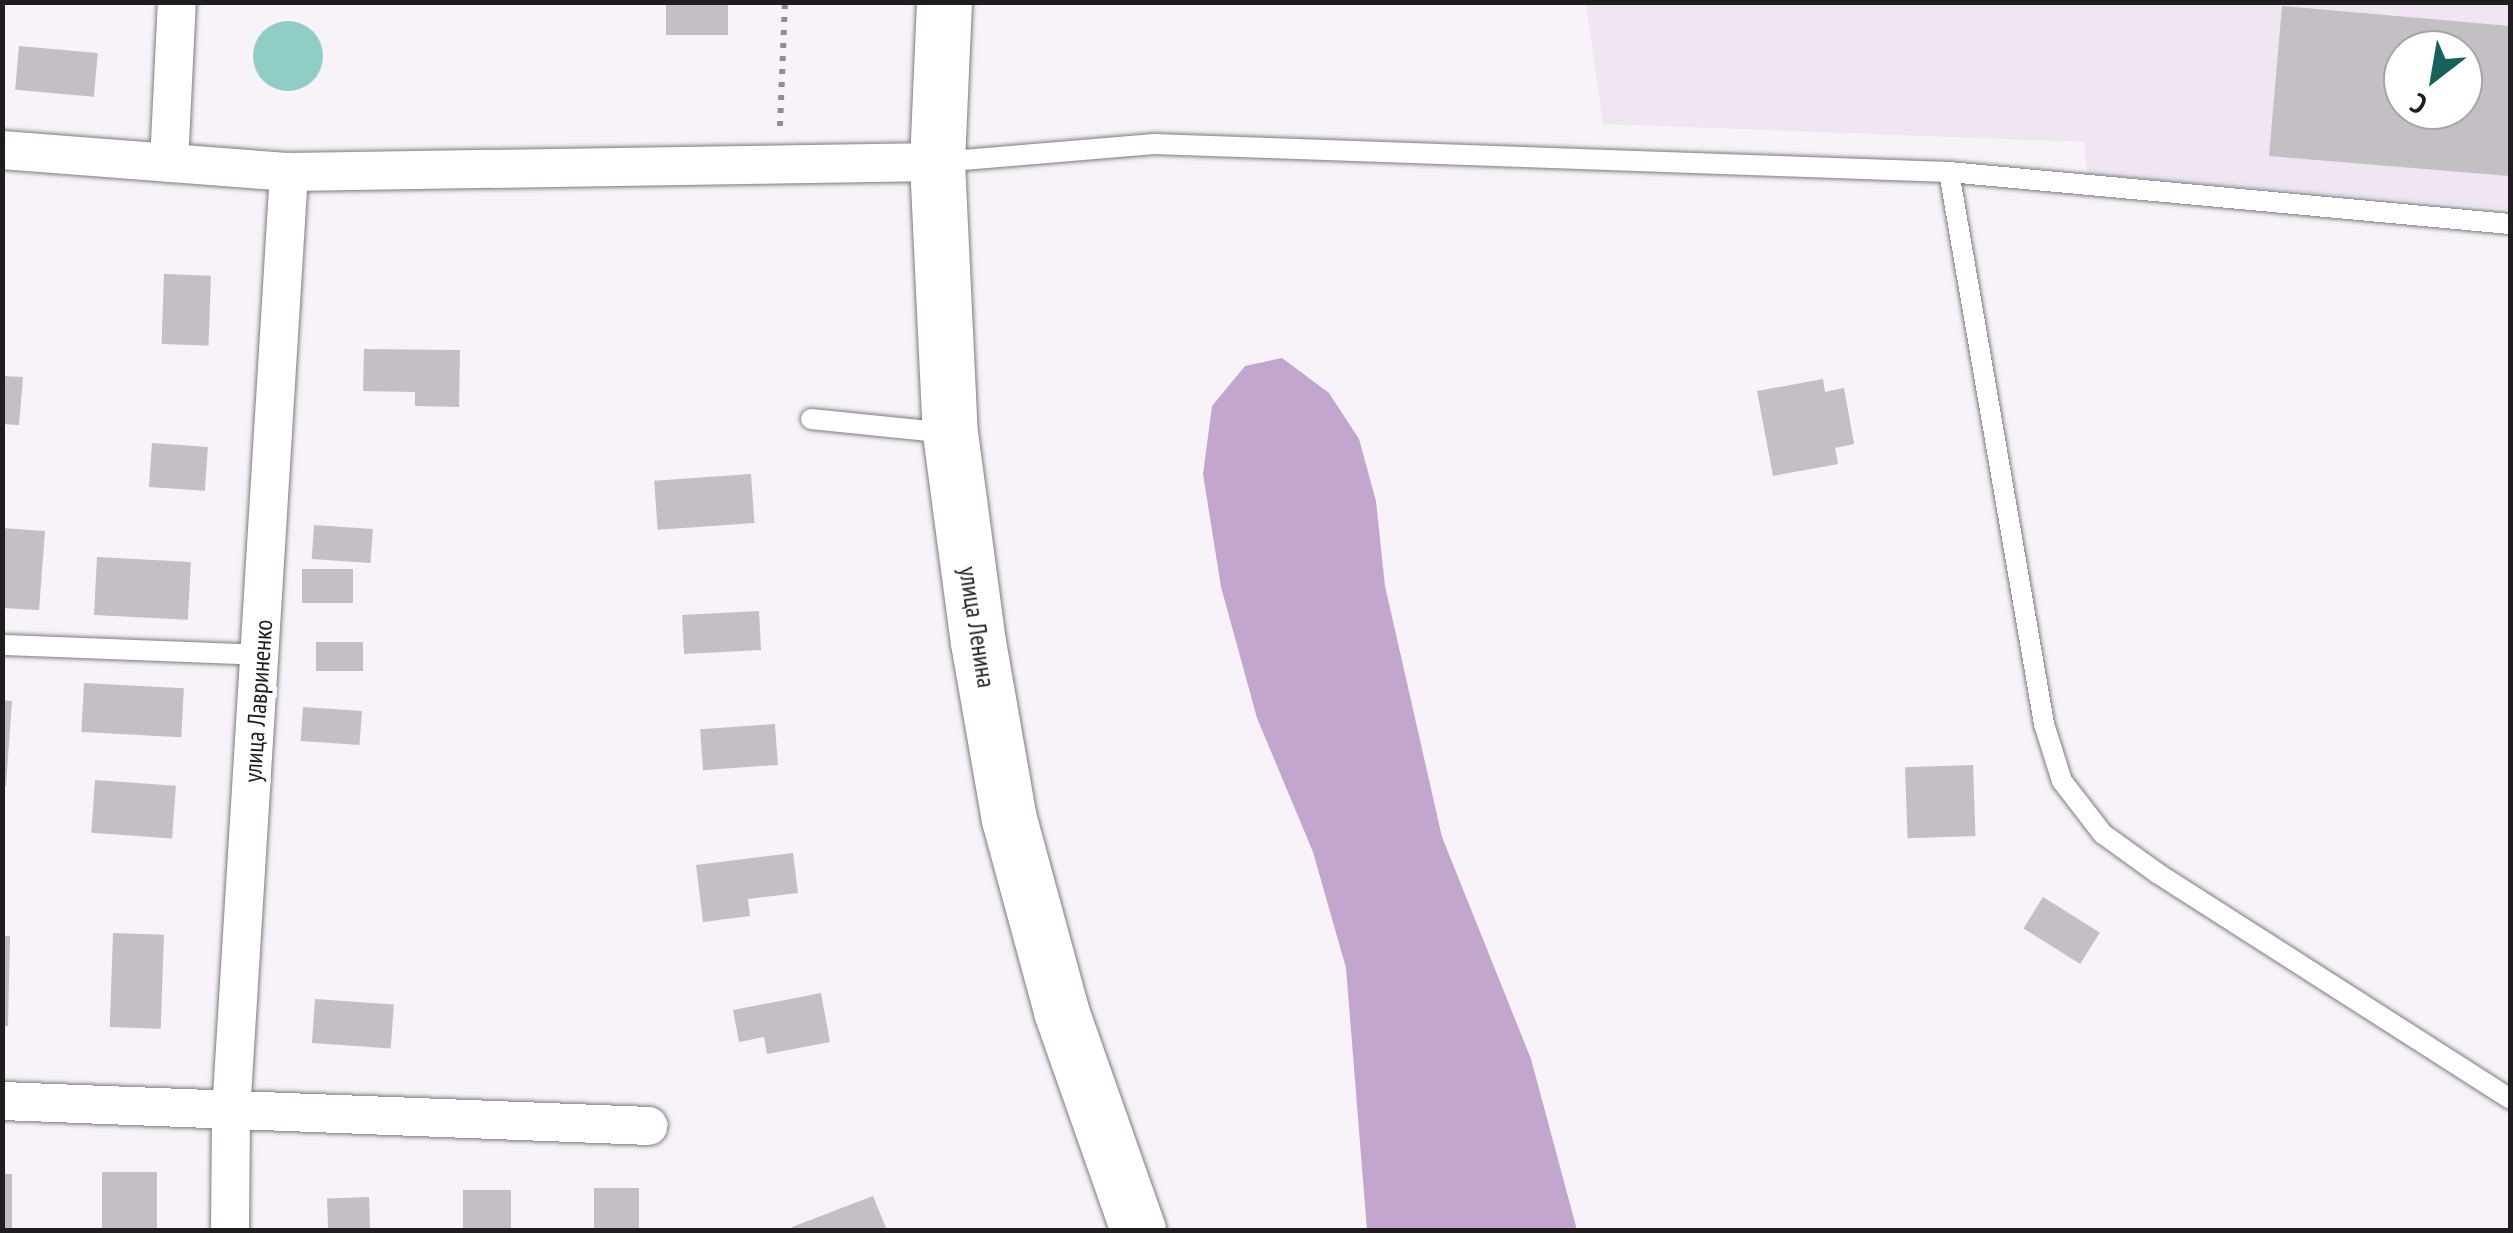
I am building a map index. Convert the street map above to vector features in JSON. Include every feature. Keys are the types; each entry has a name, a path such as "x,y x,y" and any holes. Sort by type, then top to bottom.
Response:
{"main road":[{"name":"улица Ленина","path":"944,2 936,162 950,434 1010,819 1062,1011 1138,1230"}],"street":[{"path":"169,163 177,2"},
{"path":"2,150 289,172 936,162"},
{"name":"улица Лавриненко","path":"230,1230 231,1114 289,172"},
{"path":"2,1101 231,1114 649,1126"}],"lane":[{"path":"936,162 1154,144 1949,172 2510,224"},
{"path":"1949,172 2044,724 2062,782 2104,834 2157,873 2510,1099"},
{"path":"811,419 950,434"},
{"path":"2,645 262,655"}],"path":[{"path":"778,165 785,2"}],"shaded area":[{"path":"1586,3 2510,3 2510,209 2087,174 2084,142 1603,124"},
{"path":"288,21 313,31 323,56 313,81 288,91 263,81 253,56 263,31"},
{"path":"1282,358 1329,393 1359,439 1376,501 1385,586 1442,837 1531,1059 1577,1230 1367,1230 1346,968 1313,852 1257,718 1221,587 1203,474 1212,406 1245,366"}],"building":[{"path":"666,2 728,2 728,35 666,35"},
{"path":"2282,6 2510,26 2510,176 2269,156"},
{"path":"19,46 98,53 94,97 15,90"},
{"path":"164,274 211,276 209,346 162,344"},
{"path":"364,349 460,350 459,407 415,406 415,392 363,391"},
{"path":"2,376 23,377 19,425 2,424"},
{"path":"1823,379 1825,392 1844,388 1854,444 1835,448 1838,464 1773,476 1757,391"},
{"path":"152,443 208,447 205,491 149,487"},
{"path":"751,474 754,523 658,530 654,481"},
{"path":"314,525 373,529 370,563 312,559"},
{"path":"2,528 45,531 39,610 2,608"},
{"path":"97,557 191,562 188,620 94,615"},
{"path":"302,569 353,569 353,603 302,603"},
{"path":"759,611 761,650 684,654 682,615"},
{"path":"316,642 363,642 363,671 316,671"},
{"path":"84,683 184,688 181,737 81,732"},
{"path":"2,700 12,701 6,786 2,786"},
{"path":"303,707 362,711 359,745 301,741"},
{"path":"775,724 778,765 703,770 700,729"},
{"path":"1973,765 1975,836 1908,838 1905,767"},
{"path":"95,780 176,786 172,839 91,833"},
{"path":"793,853 798,893 748,899 750,916 703,922 696,865"},
{"path":"2043,897 2100,933 2080,964 2023,928"},
{"path":"113,933 164,935 161,1029 110,1027"},
{"path":"2,936 10,936 8,1026 2,1026"},
{"path":"821,993 830,1042 767,1054 764,1037 739,1042 733,1010"},
{"path":"315,999 394,1005 391,1048 312,1043"},
{"path":"102,1172 157,1172 157,1230 102,1230"},
{"path":"2,1174 12,1174 12,1230 2,1230"},
{"path":"594,1188 639,1188 639,1230 594,1230"},
{"path":"463,1190 511,1190 511,1230 463,1230"},
{"path":"873,1196 887,1230 793,1230 792,1227"},
{"path":"369,1197 370,1230 328,1230 327,1198"}]}
